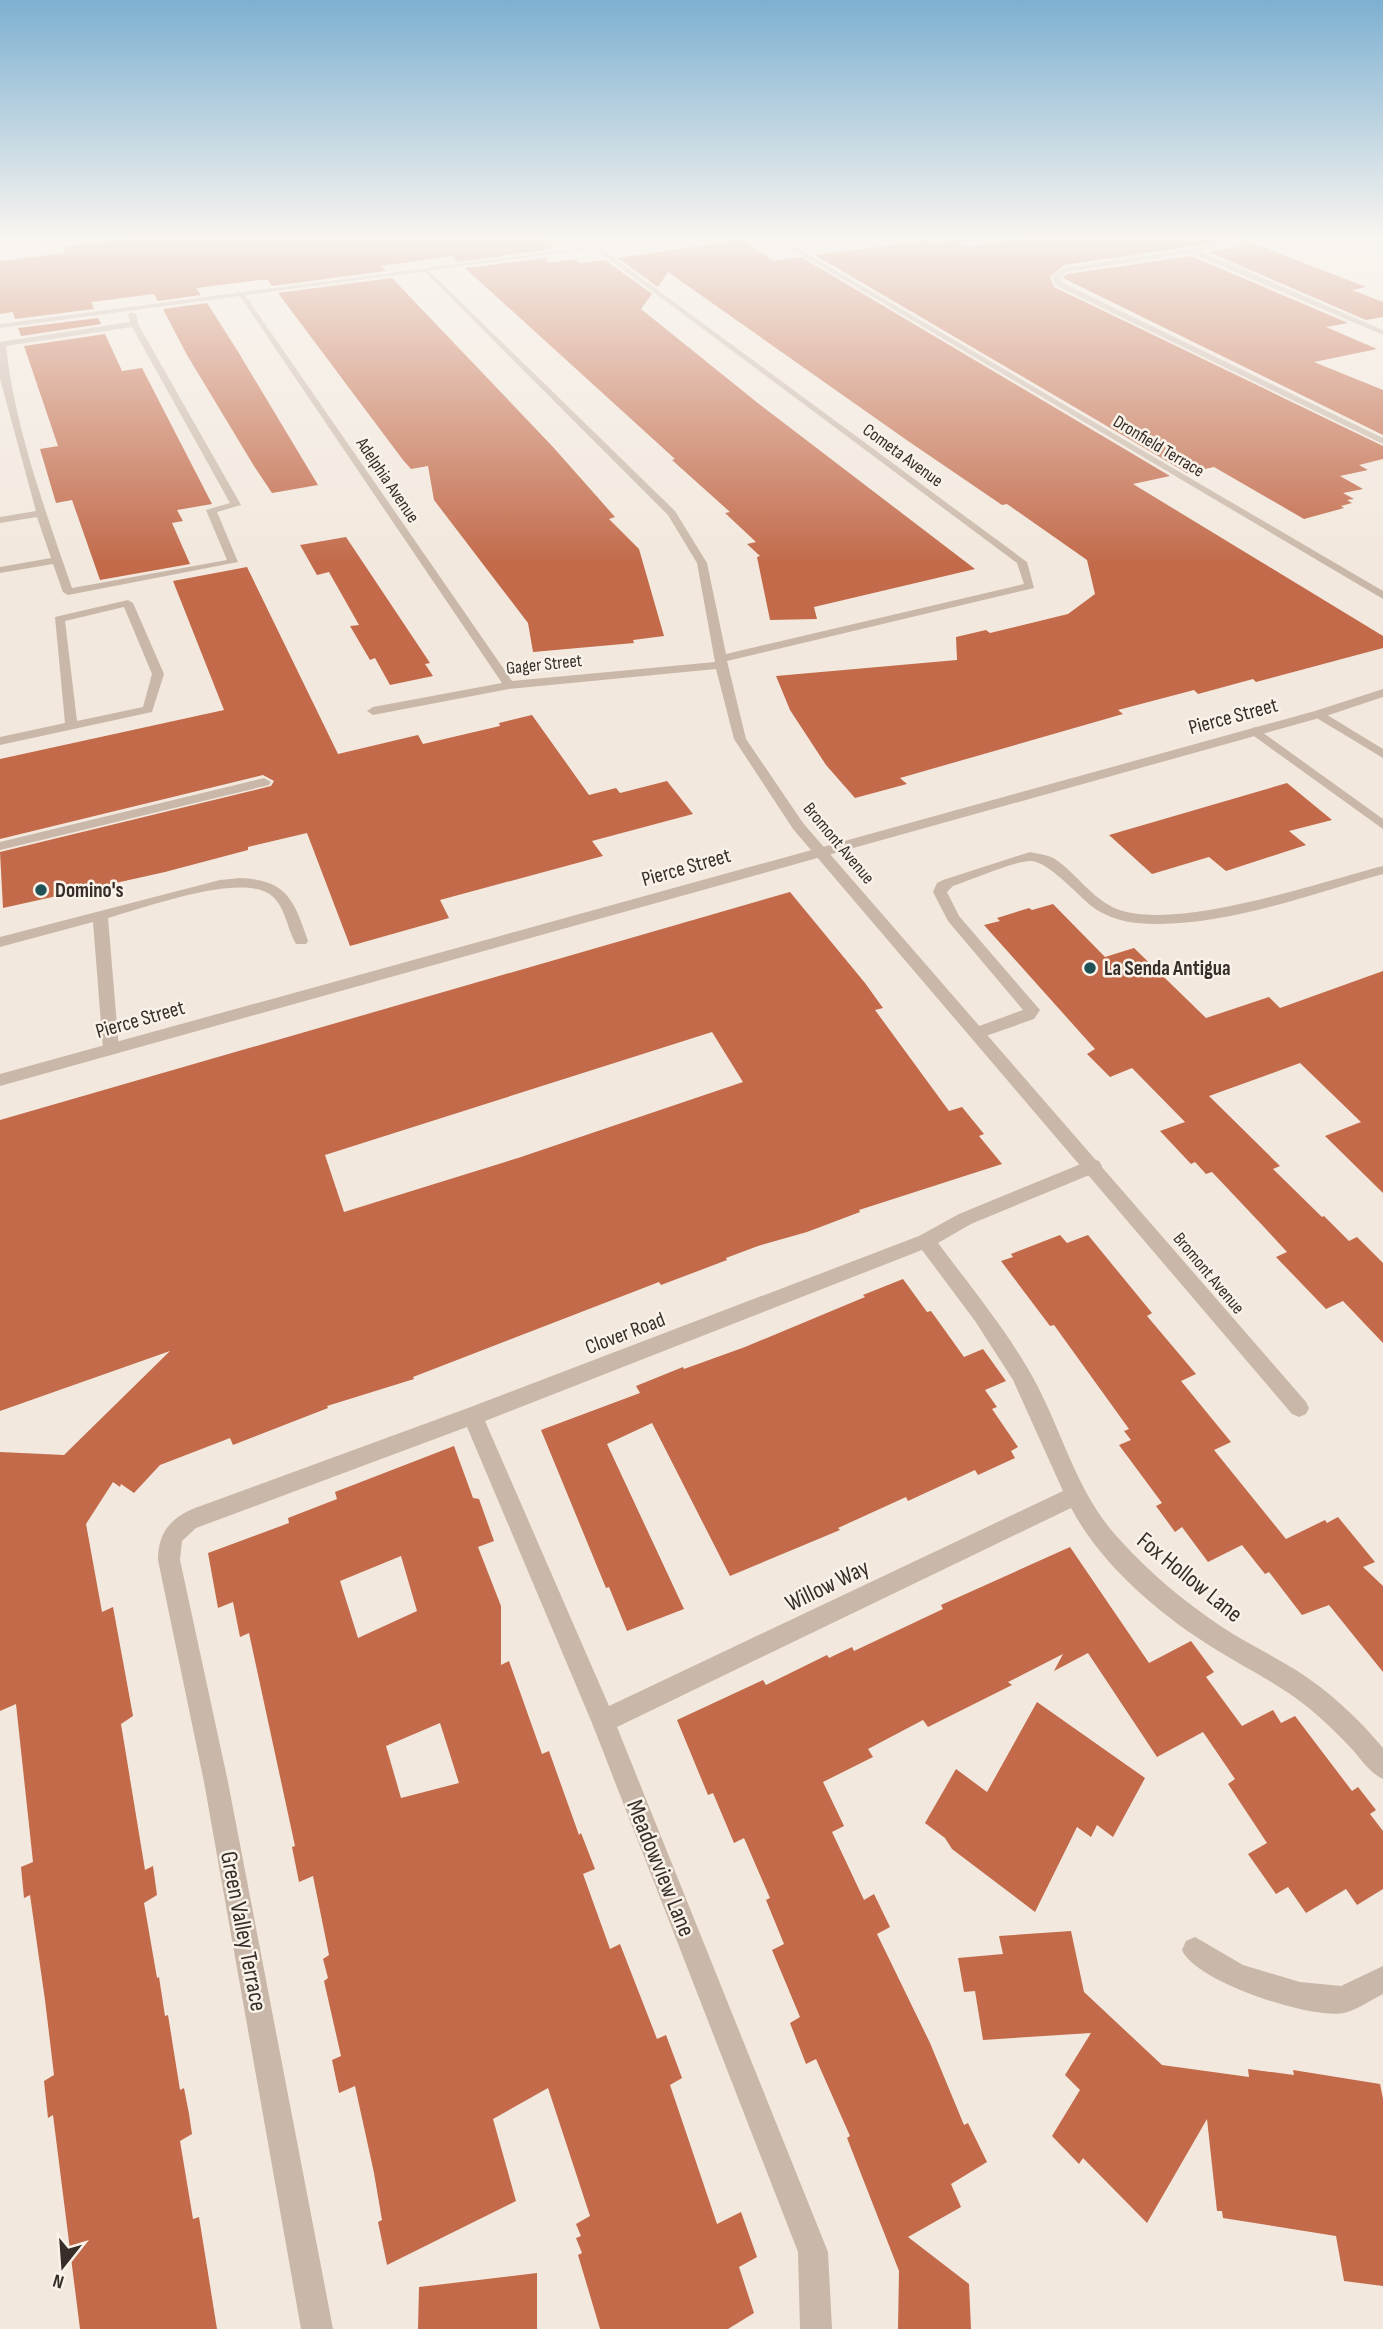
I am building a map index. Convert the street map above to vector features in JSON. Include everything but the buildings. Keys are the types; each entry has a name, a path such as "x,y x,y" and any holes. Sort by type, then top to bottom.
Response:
{"street":[{"path":"2,347 3,376 41,513 68,592 233,562 211,510 236,505 147,347"},
{"name":"Adelphia Avenue","path":"276,347 509,685"},
{"name":"Bromont Avenue","path":"504,347 673,513 702,563 710,594 720,662 740,739 798,826 1299,1408"},
{"name":"Cometa Avenue","path":"731,347 1023,562"},
{"name":"Dronfield Terrace","path":"961,347 1383,596"},
{"path":"1188,347 1383,442"},
{"path":"0,520 41,513"},
{"path":"0,570 57,560"},
{"name":"Gager Street","path":"373,711 509,685 720,662 1003,595 1030,586 1023,562"},
{"path":"0,741 148,709 158,674 128,603 59,619 71,725"},
{"name":"Pierce Street","path":"0,1080 1383,694"},
{"path":"1319,714 1383,754"},
{"path":"1255,731 1383,825"},
{"path":"0,846 264,782"},
{"path":"977,1033 1028,1015 1032,1010 953,918 940,892 942,886 948,883 1030,856 1038,857 1049,861 1112,912 1131,919 1155,921 1206,915 1383,870"},
{"path":"0,942 220,884 244,882 271,888 286,900 301,941"},
{"path":"100,916 111,1049"},
{"name":"Clover Road","path":"172,1534 183,1523 195,1518 473,1416 926,1241 965,1219 1093,1166"},
{"name":"Fox Hollow Lane","path":"926,1241 1000,1342 1031,1394 1074,1496 1110,1545 1142,1578 1205,1629 1292,1681 1328,1709 1365,1744 1383,1767"},
{"name":"Meadowview Lane","path":"473,1416 603,1721 813,2252 816,2329"},
{"name":"Willow Way","path":"603,1721 1074,1496"},
{"name":"Green Valley Terrace","path":"172,1534 168,1548 169,1560 216,1782 317,2329"},
{"path":"1195,1950 1237,1976 1300,1996 1342,2000 1383,1980"}],"place":[{"name":"Domino's","path":"41,890"},
{"name":"La Senda Antigua","path":"1090,968"}]}
